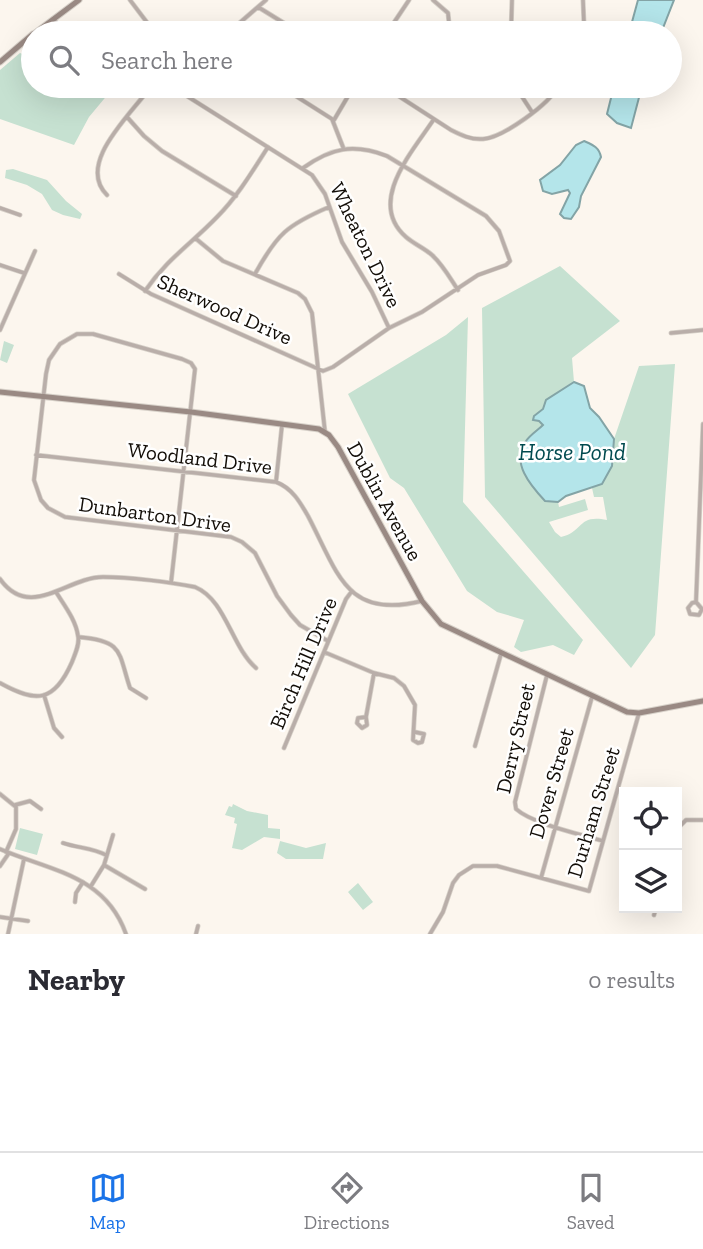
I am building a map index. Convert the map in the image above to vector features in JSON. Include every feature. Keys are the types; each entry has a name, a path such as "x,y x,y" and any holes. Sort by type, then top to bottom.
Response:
{"street":[{"path":"50,21 79,0"},
{"path":"130,0 146,21"},
{"path":"242,21 266,0"},
{"path":"396,21 408,0"},
{"path":"433,0 448,13 449,21"},
{"path":"511,21 512,0"},
{"path":"583,0 584,21"},
{"path":"258,7 281,21"},
{"path":"0,62 21,45"},
{"path":"107,195 98,180 99,159 142,98"},
{"name":"Wheaton Drive","path":"194,98 303,168 320,185 342,242 372,292 389,328"},
{"path":"298,98 333,121 343,148"},
{"path":"333,121 347,98"},
{"path":"402,98 461,135 479,140 496,136 552,98"},
{"path":"523,98 532,112"},
{"path":"127,117 163,151 236,196"},
{"path":"434,119 405,165 390,194 389,204 393,219 404,235 440,264 458,289"},
{"path":"145,291 173,256 195,238 236,196 268,147"},
{"path":"303,168 343,148 377,152 405,165 486,216 499,231 510,261 478,275 422,312 389,328 333,367 323,371 320,369"},
{"path":"255,274 267,252 283,232 299,220 329,207"},
{"path":"0,208 20,215"},
{"path":"195,238 223,261 305,299 312,313 326,432"},
{"path":"1,330 35,251"},
{"path":"0,265 25,274"},
{"name":"Sherwood Drive","path":"119,274 145,291 320,369"},
{"path":"0,314 6,317"},
{"path":"671,333 703,330"},
{"name":"Dunbarton Drive","path":"191,412 196,372 191,363 105,336 89,333 69,337 55,350 47,364 34,480 41,500 56,514 65,517 231,537 255,553 290,615 300,625 328,641"},
{"name":"Dublin Avenue","path":"0,392 283,423 313,427 326,432 338,447 422,601 441,624 627,712 639,713 703,701"},
{"path":"171,583 191,412"},
{"path":"276,482 283,423"},
{"path":"696,602 701,551 703,424"},
{"name":"Woodland Drive","path":"36,455 276,482 287,488 300,502 352,591"},
{"path":"0,579 8,588 26,597 45,597 93,578 195,587 206,594 217,608 245,657 256,668"},
{"path":"352,591 363,600 380,606 402,606 422,601"},
{"name":"Birch Hill Drive","path":"284,748 328,641 352,591"},
{"path":"0,682 23,695 44,695 64,679 79,637 56,592"},
{"path":"79,637 104,641 116,648 122,657 130,688 146,698"},
{"path":"324,652 373,673 394,678 409,692 415,705 415,733"},
{"path":"475,746 501,654"},
{"path":"366,717 373,673"},
{"name":"Derry Street","path":"547,674 515,802 516,809 555,826"},
{"path":"44,695 54,728 62,737"},
{"name":"Dover Street","path":"541,878 592,697"},
{"name":"Durham Street","path":"430,934 443,912 449,889 456,878 469,868 483,864 589,891 639,713"},
{"path":"0,793 15,805 16,828 0,866"},
{"path":"15,805 30,801 41,809"},
{"path":"682,824 686,820 703,820"},
{"path":"555,826 603,841"},
{"path":"91,886 104,865 113,835"},
{"path":"63,843 86,850 95,849 106,855"},
{"path":"0,849 91,886 116,911 126,934"},
{"path":"8,934 24,859"},
{"path":"104,865 145,889"},
{"path":"75,902 76,893 83,881"},
{"path":"0,917 28,921"},
{"path":"196,934 198,926"}],"green space":[{"path":"21,53 21,98 105,98 89,117 74,145 0,119 0,70"},
{"path":"13,169 47,180 82,214 80,219 52,210 42,194 27,185 5,178 6,170"},
{"path":"560,266 620,321 572,358 574,382 546,400 543,409 534,416 543,425 535,433 545,501 558,502 559,507 585,499 588,510 549,522 561,537 590,519 607,520 603,497 594,497 592,488 602,484 612,466 614,439 639,366 675,364 655,635 631,668 485,497 482,308"},
{"path":"468,317 463,502 583,640 574,655 553,645 521,652 514,647 524,620 497,612 467,591 404,488 390,478 348,394 446,335"},
{"path":"4,341 14,345 7,363 0,360"},
{"path":"233,804 247,811 268,815 268,828 280,829 280,839 264,837 242,850 232,848 237,824 234,823 235,818 225,815"},
{"path":"20,828 43,834 37,855 15,849"},
{"path":"280,841 306,848 326,843 323,859 286,859 277,853"},
{"path":"358,883 373,902 363,910 348,892"}],"water":[{"path":"638,0 674,0 666,21 632,21"},
{"path":"611,98 639,98 631,128 617,123 607,114"},
{"path":"584,141 593,145 601,157 581,196 579,207 571,219 564,218 560,214 570,193 568,190 552,194 543,191 540,180 560,165 576,145"},
{"name":"Horse Pond","path":"574,382 584,386 590,408 614,439 612,466 602,484 566,496 558,502 545,501 524,473 520,457 528,439 543,425 533,420 534,416 543,409 546,400"}]}
